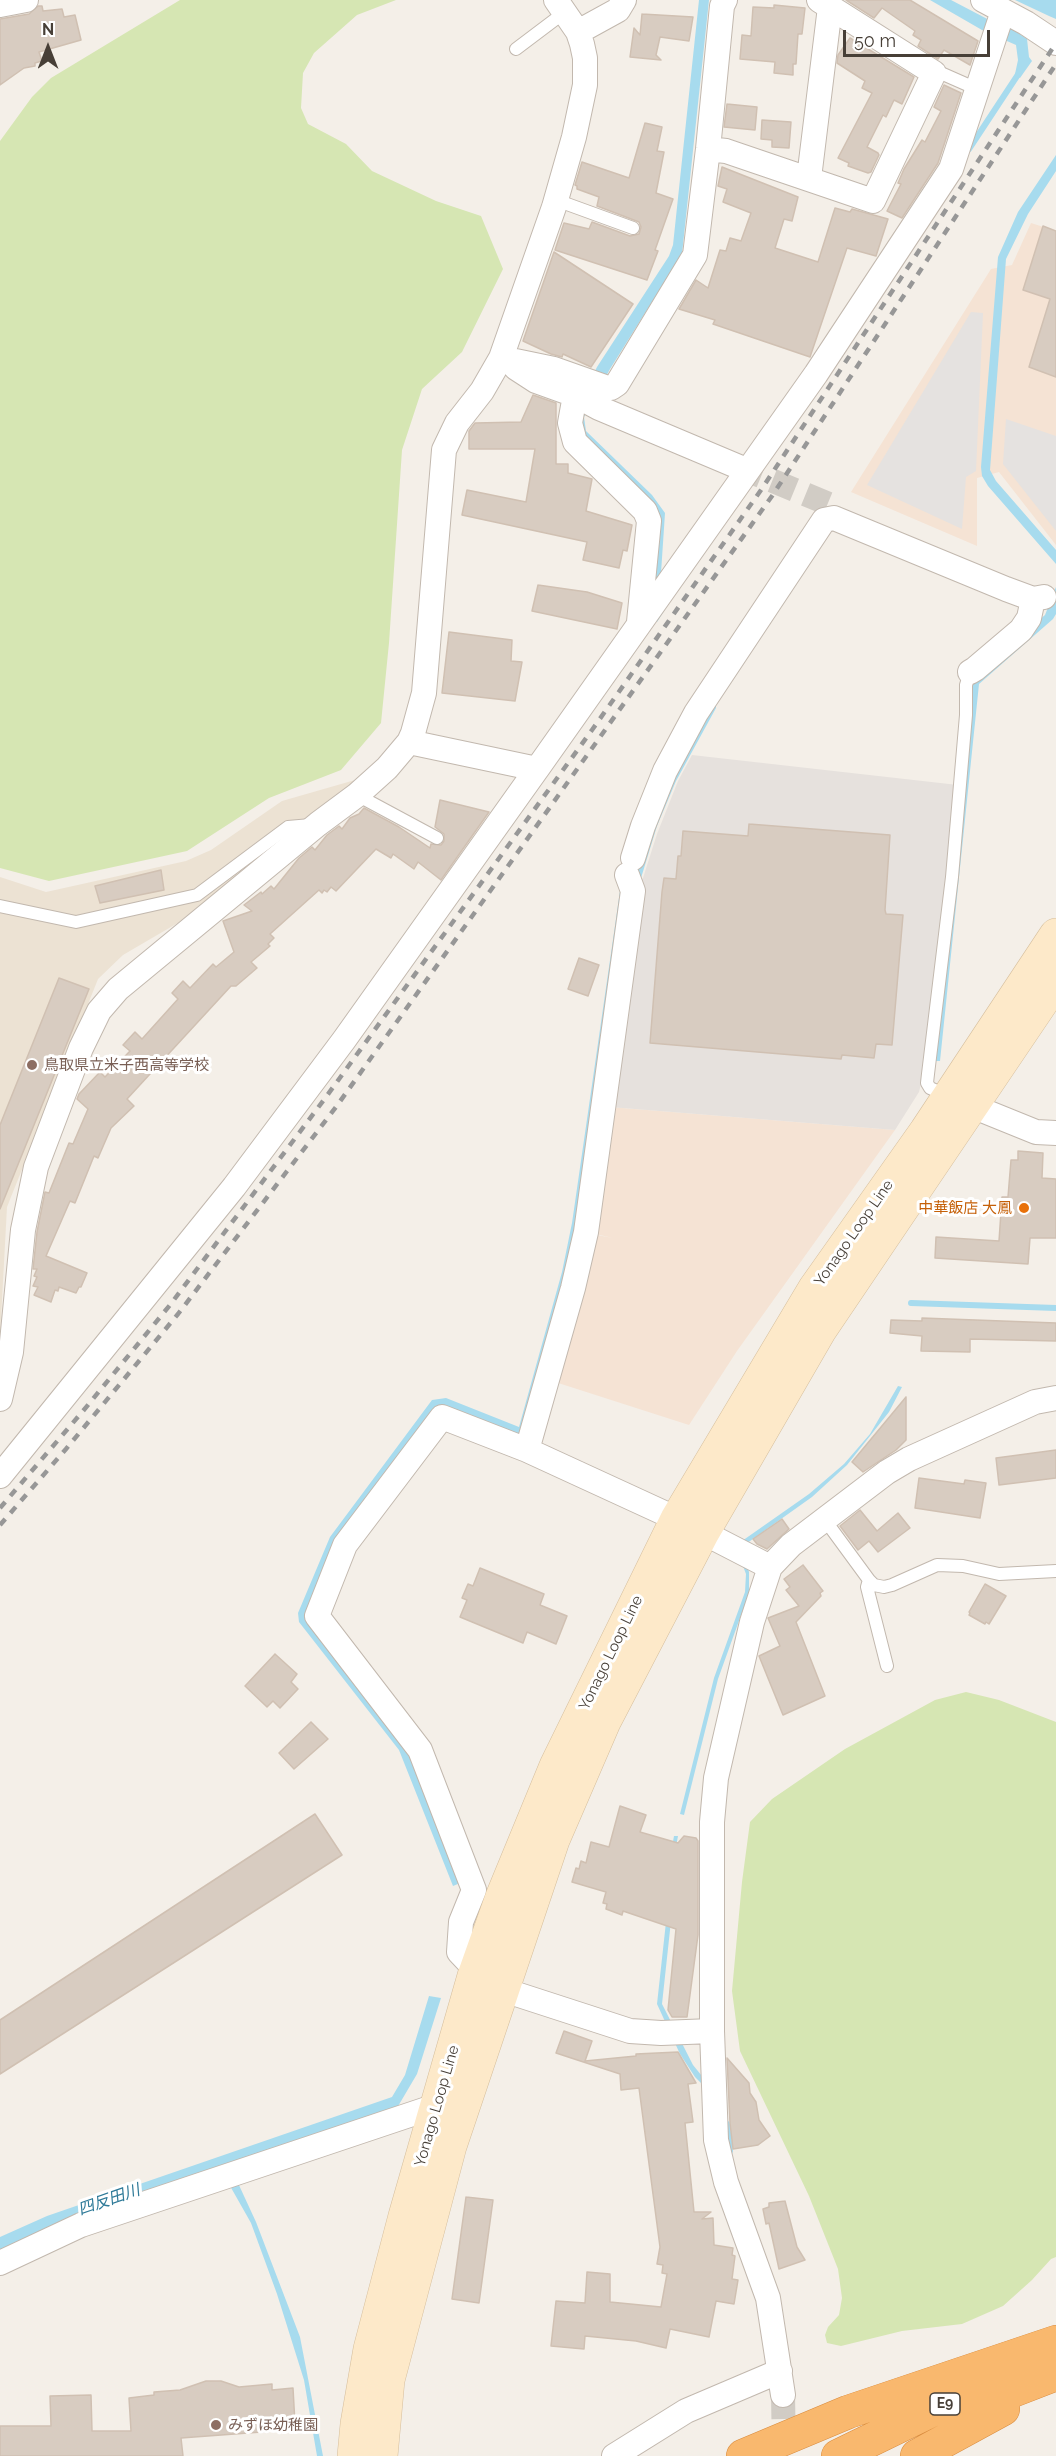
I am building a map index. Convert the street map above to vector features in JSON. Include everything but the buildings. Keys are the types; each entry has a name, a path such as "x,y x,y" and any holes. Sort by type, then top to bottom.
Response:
{"highway":[{"path":"743,2456 848,2412 1056,2342"},
{"name":"E9","path":"838,2456 947,2403 1056,2361"},
{"name":"E9","path":"862,2456 952,2415 1056,2374"},
{"path":"917,2456 962,2430 1056,2384"}],"main road":[{"name":"Yonago Loop Line","path":"354,2456 370,2349 436,2106 476,1970 502,1897 556,1766 690,1526 820,1330 961,1102 1056,935"},
{"name":"Yonago Loop Line","path":"961,1102 1056,981"},
{"name":"Yonago Loop Line","path":"381,2456 388,2380 450,2146 553,1840 690,1526"}],"street":[{"path":"0,5 26,0"},
{"path":"0,1399 11,1352 23,1230 36,1167 81,1048 99,1011 118,989 318,824 357,795 387,768 409,742 424,693 444,450 457,423 482,391 501,358 556,200 574,137 585,85 585,58 566,15 618,10 624,0"},
{"path":"639,623 649,521 645,511 575,442 570,423 588,393 611,388 617,384 695,255 722,6 725,0"},
{"path":"708,149 726,151 873,201 934,73 824,4 808,178"},
{"path":"0,1476 234,1187 344,1040 809,384 951,169 977,89 994,17 1026,23 1056,43"},
{"path":"501,358 554,369 588,393 739,467"},
{"path":"829,504 1045,599"},
{"path":"526,1450 573,1288 586,1232 631,875 643,826 665,771 696,713 824,520 834,518 1045,599"},
{"path":"970,672 1021,630 1045,599"},
{"path":"409,742 537,769"},
{"path":"961,1102 1036,1132 1056,1133"},
{"path":"614,2456 686,2411 781,2383 768,2298 726,2181 716,2140 711,2031 711,1822 716,1778 752,1622 770,1567 792,1545 887,1472 909,1459 1035,1402 1056,1398"},
{"path":"711,2031 672,2033 630,2031 504,1988 476,1970 459,1952 461,1922 474,1890 420,1750 317,1616 345,1545 442,1417 526,1450 690,1526 770,1567"},
{"path":"0,2263 81,2225 436,2106"}],"lane":[{"path":"516,50 566,15"},
{"path":"934,73 943,74 977,89"},
{"path":"556,200 633,228"},
{"path":"961,1102 930,1088 927,1083 952,877 966,715 966,685 970,672"},
{"path":"357,795 437,838"},
{"path":"0,906 76,922 197,894 288,827 318,824"},
{"path":"825,1520 874,1585 884,1587 901,1582 936,1565 963,1566 999,1574 1056,1571"},
{"path":"868,1580 867,1587 887,1666"}],"shaded area":[{"path":"1031,223 1056,231 1056,545 999,472 977,478 977,546 851,492 991,269 1012,265"},
{"path":"971,312 983,313 976,471 966,477 962,529 867,485"},
{"path":"1006,419 1056,436 1056,531 1003,464"},
{"path":"692,755 958,785 925,1066 919,1092 895,1130 610,1107 638,883 643,878 678,781"},
{"name":"鳥取県立米子西高等学校","path":"362,778 188,917 123,955 98,979 7,1207 0,1337 0,877 46,892 186,861 211,850 282,801"},
{"path":"610,1107 895,1130 737,1351 689,1425 552,1381 591,1234 613,1238 591,1233"}],"green space":[{"path":"180,0 396,0 357,15 314,53 303,73 301,108 308,124 346,144 372,171 436,201 481,216 503,269 462,352 422,389 402,450 389,643 381,723 341,770 269,798 187,851 49,881 0,868 0,141 32,97 51,78"},
{"path":"966,1692 999,1700 1056,1722 1056,2257 1051,2259 1003,2306 962,2324 902,2331 841,2346 827,2343 825,2335 828,2327 839,2315 842,2298 838,2269 809,2196 740,2051 732,1991 750,1822 772,1799 845,1749 935,1700"}],"water":[{"path":"699,0 709,0 682,254 610,369 584,417 586,431 652,495 665,513 660,584 666,608 657,622 651,595 653,519 583,442 576,409 597,367 669,256 673,245"},
{"path":"930,0 951,0 995,23 1005,24 1027,39 1029,57 1032,61 1020,78 1015,74 1018,60 1016,45 982,30"},
{"path":"1015,0 1056,0 1056,19 1049,16"},
{"path":"1056,155 1056,171 1028,214 1006,259 990,470 996,481 1056,550 1056,564 988,486 982,476 981,467 998,257 1018,212"},
{"path":"1056,587 1056,614 1053,619 979,684 940,1061 935,1061 969,700 974,676 1045,615"},
{"path":"716,704 716,708 676,781 657,826 641,878 628,891 580,1232 524,1442 440,1409 309,1616 415,1754 465,1881 453,1886 399,1750 299,1622 298,1613 330,1537 432,1400 446,1398 519,1427 562,1272 572,1223 621,884 701,713"},
{"path":"898,1386 902,1387 889,1412 847,1465 812,1497 743,1546 742,1541 809,1494 844,1464 870,1434"},
{"path":"743,1566 747,1566 749,1572 749,1593 718,1679 684,1815 680,1814 714,1678 745,1592 746,1574"},
{"path":"674,1836 678,1836 668,1891 671,1921 662,2004 693,2065 706,2081 705,2087 695,2077 680,2054 657,2004 666,1922 664,1891"},
{"name":"四反田川","path":"429,1996 441,1998 417,2074 397,2108 238,2183 256,2222 300,2337 323,2456 317,2456 304,2380 277,2294 251,2223 221,2170 0,2252 0,2237 47,2216 392,2097 405,2075"}],"waterway":[{"path":"969,149 1021,70"},
{"path":"911,1303 1056,1308"},
{"path":"727,2124 730,2151"}],"tunnel":[{"path":"739,467 829,504"},
{"path":"783,2395 784,2452"}],"railway":[{"path":"0,1508 170,1305 326,1097 592,730 761,490 1056,43"},
{"path":"0,1525 178,1314 336,1107 772,496 1056,64"}],"place":[{"name":"鳥取県立米子西高等学校","path":"32,1065"},
{"name":"中華飯店 大鳳","path":"1024,1208"},
{"name":"みずほ幼稚園","path":"216,2425"}]}
